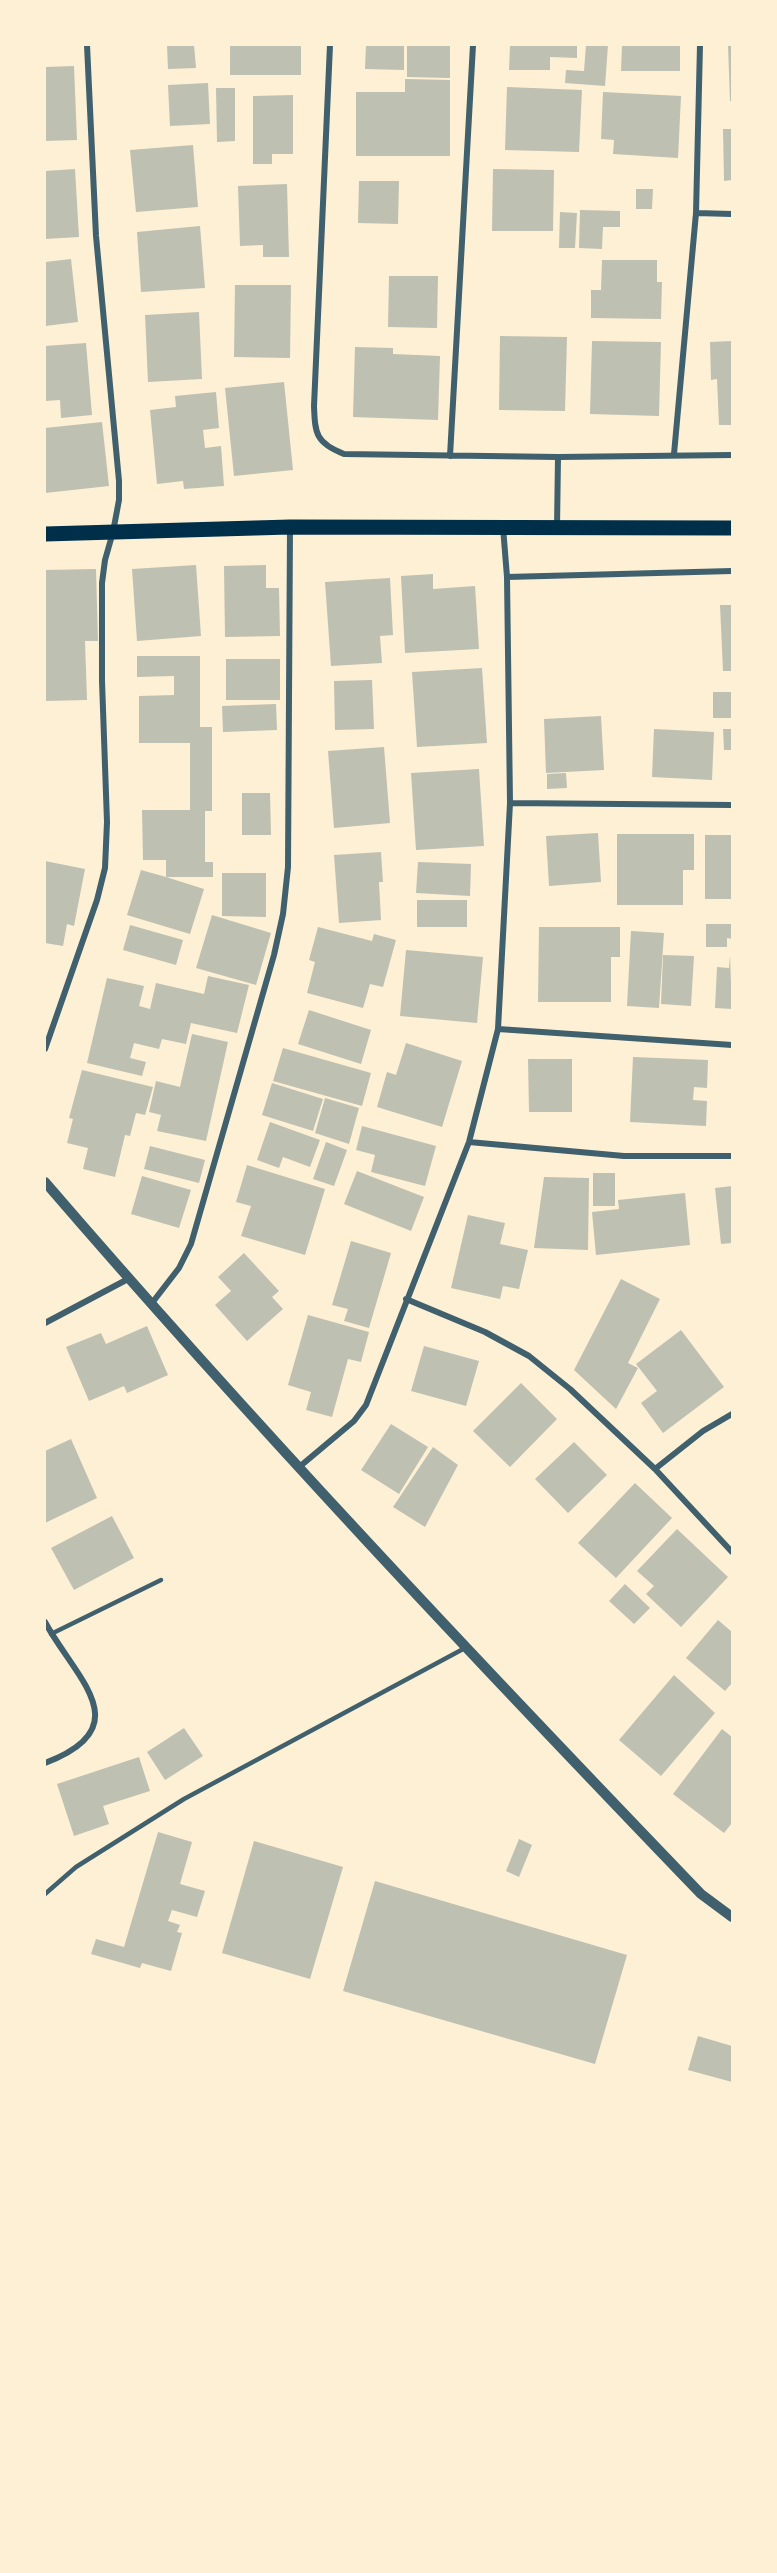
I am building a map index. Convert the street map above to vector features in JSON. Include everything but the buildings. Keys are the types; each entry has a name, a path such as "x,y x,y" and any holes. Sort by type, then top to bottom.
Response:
{"main road":[{"path":"45,534 290,528 732,528"}],"street":[{"path":"45,1049 97,900 105,868 107,822 102,681 102,583 119,500 119,481 96,236 87,45"},
{"path":"330,45 314,406 315,427 320,440 330,449 344,454 558,457 732,455"},
{"path":"450,456 473,45"},
{"path":"674,454 696,213 700,45"},
{"path":"696,213 732,214"},
{"path":"557,528 558,457"},
{"path":"297,1468 361,1414 469,1142 498,1029 510,803 507,577 503,527"},
{"path":"152,1304 179,1268 191,1244 274,956 283,914 288,867 290,528"},
{"path":"507,577 732,571"},
{"path":"510,803 732,805"},
{"path":"498,1029 732,1045"},
{"path":"469,1142 624,1156 732,1156"},
{"path":"45,1182 128,1279 297,1468 465,1648 701,1894 732,1917"},
{"path":"45,1323 128,1279"},
{"path":"406,1299 485,1332 529,1356 570,1389 655,1469 732,1552"},
{"path":"655,1469 703,1431 732,1414"},
{"path":"45,1622 91,1692 96,1707 95,1719 83,1743 62,1757 45,1763"}],"lane":[{"path":"51,1634 161,1580"},
{"path":"45,1894 76,1867 184,1799 465,1648"}]}
